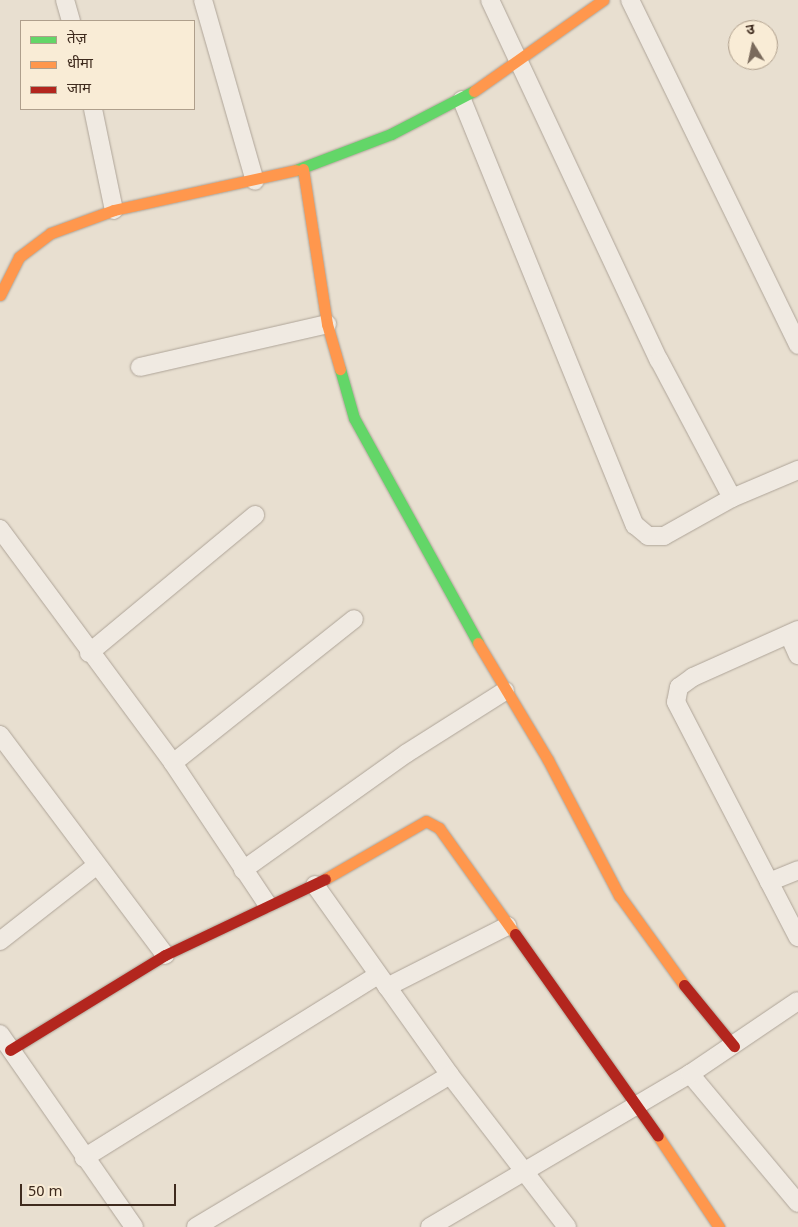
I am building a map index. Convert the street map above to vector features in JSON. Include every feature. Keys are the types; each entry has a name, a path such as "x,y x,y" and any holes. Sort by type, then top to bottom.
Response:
{"street":[{"path":"65,0 71,20"},
{"path":"203,0 255,181"},
{"path":"490,0 521,60 659,360 732,498"},
{"path":"0,295 19,257 31,244 114,210 303,170 391,134 462,100 521,60 603,0"},
{"path":"630,0 798,345"},
{"path":"462,100 635,525 648,536 664,536 732,498 798,470"},
{"path":"93,110 114,210"},
{"path":"303,170 327,324 354,418 505,691 548,760 646,938 734,1046"},
{"path":"140,367 327,324"},
{"path":"89,653 255,515"},
{"path":"0,529 89,653 173,763 267,904"},
{"path":"173,763 354,619"},
{"path":"798,655 793,633 693,677 679,687 676,702 798,937"},
{"path":"243,870 407,753 505,691"},
{"path":"0,735 165,955"},
{"path":"10,1050 165,955 267,904 315,885 412,825 426,821 439,828 507,926 636,1102 719,1227"},
{"path":"0,941 97,865"},
{"path":"770,882 798,870"},
{"path":"315,885 450,1075 521,1171 567,1227"},
{"path":"84,1158 383,981 507,926"},
{"path":"430,1227 636,1102 690,1074 798,1001"},
{"path":"0,1034 84,1158 134,1227"},
{"path":"690,1074 798,1203"},
{"path":"196,1227 450,1075"}],"traffic: fast":[{"path":"296,170 391,134 474,91"},
{"path":"340,369 354,418 478,643"}],"traffic: slow":[{"path":"474,91 603,0"},
{"path":"303,169 327,324 340,369"},
{"path":"0,295 19,257 51,233 114,210 296,170"},
{"path":"478,643 548,760 619,895 684,985"},
{"path":"325,879 426,821 439,828 515,934"},
{"path":"658,1136 719,1227"}],"traffic: jam":[{"path":"10,1050 165,955 325,879"},
{"path":"515,934 658,1136"},
{"path":"684,985 734,1046"}]}
